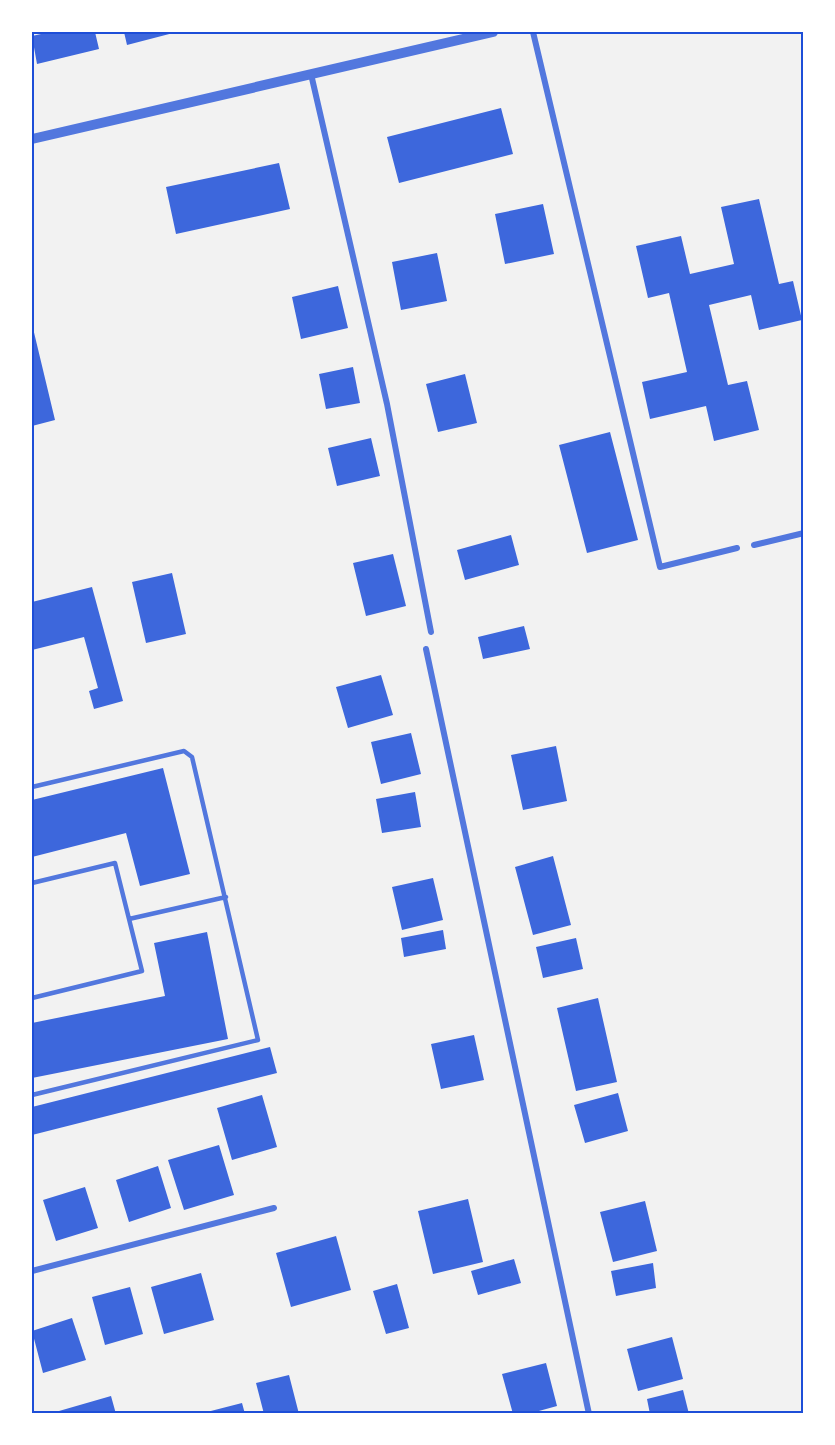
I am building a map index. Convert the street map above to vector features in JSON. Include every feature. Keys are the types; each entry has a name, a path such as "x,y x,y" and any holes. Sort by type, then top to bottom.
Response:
{"street":[{"path":"32,139 493,32"},
{"path":"533,32 660,567 737,548"},
{"path":"311,73 387,404 431,632"},
{"path":"753,545 804,533"},
{"path":"426,649 589,1413"},
{"path":"32,1271 274,1208"}],"lane":[{"path":"32,787 184,751 192,757 258,1040 32,1095"},
{"path":"32,883 114,863 142,971 32,998"},
{"path":"129,920 226,897"}],"building":[{"path":"50,32 95,32 99,49 37,64 32,36"},
{"path":"124,32 177,32 127,45"},
{"path":"501,108 513,154 399,183 387,137"},
{"path":"279,163 290,209 176,234 166,187"},
{"path":"759,199 779,284 793,281 802,320 759,330 751,295 709,305 728,385 747,381 759,430 714,441 706,406 650,419 642,382 687,372 669,293 648,298 636,246 681,236 690,274 734,264 721,207"},
{"path":"543,204 554,254 505,264 495,214"},
{"path":"437,253 447,301 401,310 392,262"},
{"path":"338,286 348,328 301,339 292,297"},
{"path":"32,324 55,420 32,426"},
{"path":"353,367 360,403 326,409 319,374"},
{"path":"465,374 477,423 438,432 426,384"},
{"path":"610,432 638,540 587,553 559,445"},
{"path":"371,438 380,476 337,486 328,448"},
{"path":"511,535 519,565 465,580 457,550"},
{"path":"393,554 406,606 366,616 353,563"},
{"path":"172,573 186,634 146,643 132,582"},
{"path":"92,587 123,701 94,709 89,691 98,688 84,637 32,650 32,602"},
{"path":"524,626 530,649 483,659 478,637"},
{"path":"381,675 393,715 348,728 336,687"},
{"path":"411,733 421,774 381,784 371,742"},
{"path":"556,746 567,801 523,810 511,755"},
{"path":"163,768 190,874 140,886 126,833 32,857 32,800"},
{"path":"415,792 421,827 382,833 376,799"},
{"path":"553,856 571,925 533,935 515,867"},
{"path":"433,878 443,920 402,930 392,887"},
{"path":"443,930 446,949 404,957 401,938"},
{"path":"207,932 228,1039 32,1078 32,1023 165,996 154,943"},
{"path":"576,938 583,969 543,978 536,947"},
{"path":"598,998 617,1082 576,1091 557,1008"},
{"path":"474,1035 484,1080 441,1089 431,1044"},
{"path":"270,1047 277,1073 32,1135 32,1107"},
{"path":"618,1093 628,1131 585,1143 574,1105"},
{"path":"262,1095 277,1147 232,1160 217,1108"},
{"path":"219,1145 234,1195 184,1210 168,1160"},
{"path":"158,1166 171,1208 129,1222 116,1180"},
{"path":"85,1187 98,1228 56,1241 43,1200"},
{"path":"468,1199 483,1262 433,1274 418,1211"},
{"path":"645,1201 657,1251 613,1262 600,1212"},
{"path":"336,1236 351,1290 291,1307 276,1253"},
{"path":"514,1259 521,1283 478,1295 471,1271"},
{"path":"653,1263 656,1288 616,1296 611,1271"},
{"path":"201,1273 214,1320 164,1334 151,1287"},
{"path":"397,1284 409,1328 386,1334 373,1291"},
{"path":"130,1287 143,1334 105,1345 92,1297"},
{"path":"72,1318 86,1360 43,1373 32,1331"},
{"path":"672,1337 683,1379 638,1391 627,1349"},
{"path":"546,1363 557,1406 528,1414 513,1414 502,1374"},
{"path":"289,1375 299,1414 264,1414 256,1383"},
{"path":"683,1390 689,1414 650,1414 647,1399"},
{"path":"111,1396 116,1414 60,1414 59,1411"},
{"path":"242,1403 245,1414 203,1414 203,1413"}]}
